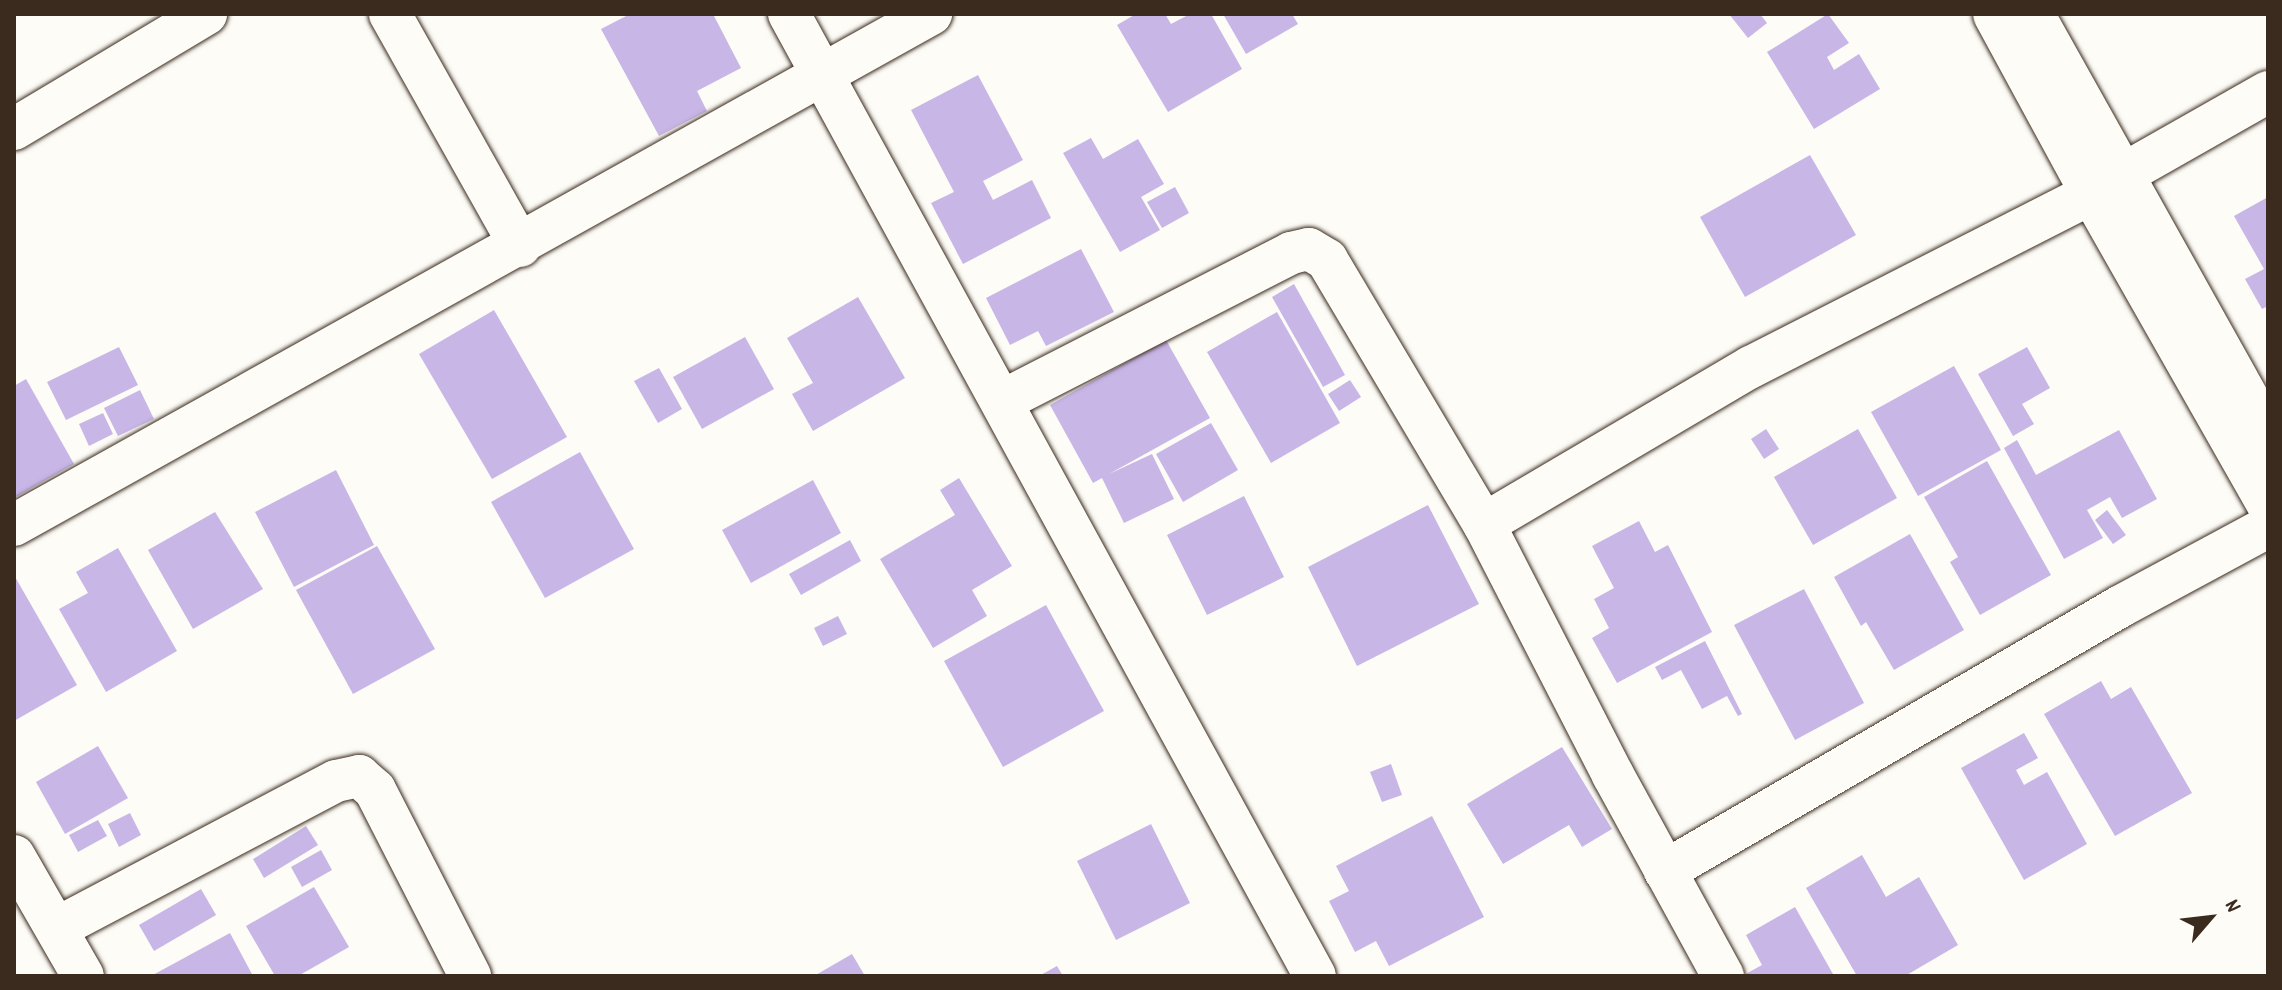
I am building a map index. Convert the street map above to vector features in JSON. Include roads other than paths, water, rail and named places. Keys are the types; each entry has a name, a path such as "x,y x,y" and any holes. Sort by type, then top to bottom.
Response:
{"street":[{"path":"14,129 206,14"},
{"path":"390,14 520,246"},
{"path":"789,14 1315,976"},
{"path":"14,525 520,246 931,14"},
{"path":"1995,14 2268,436"},
{"path":"2032,14 2106,185 2268,503"},
{"path":"1484,524 1751,367 2106,185 2268,92"},
{"path":"1002,401 1291,253 1309,249 1327,260 1484,524 1723,976"},
{"path":"1665,871 2121,606 2268,527"},
{"path":"57,928 336,781 359,776 375,790 470,976"},
{"path":"14,856 83,976"}]}
